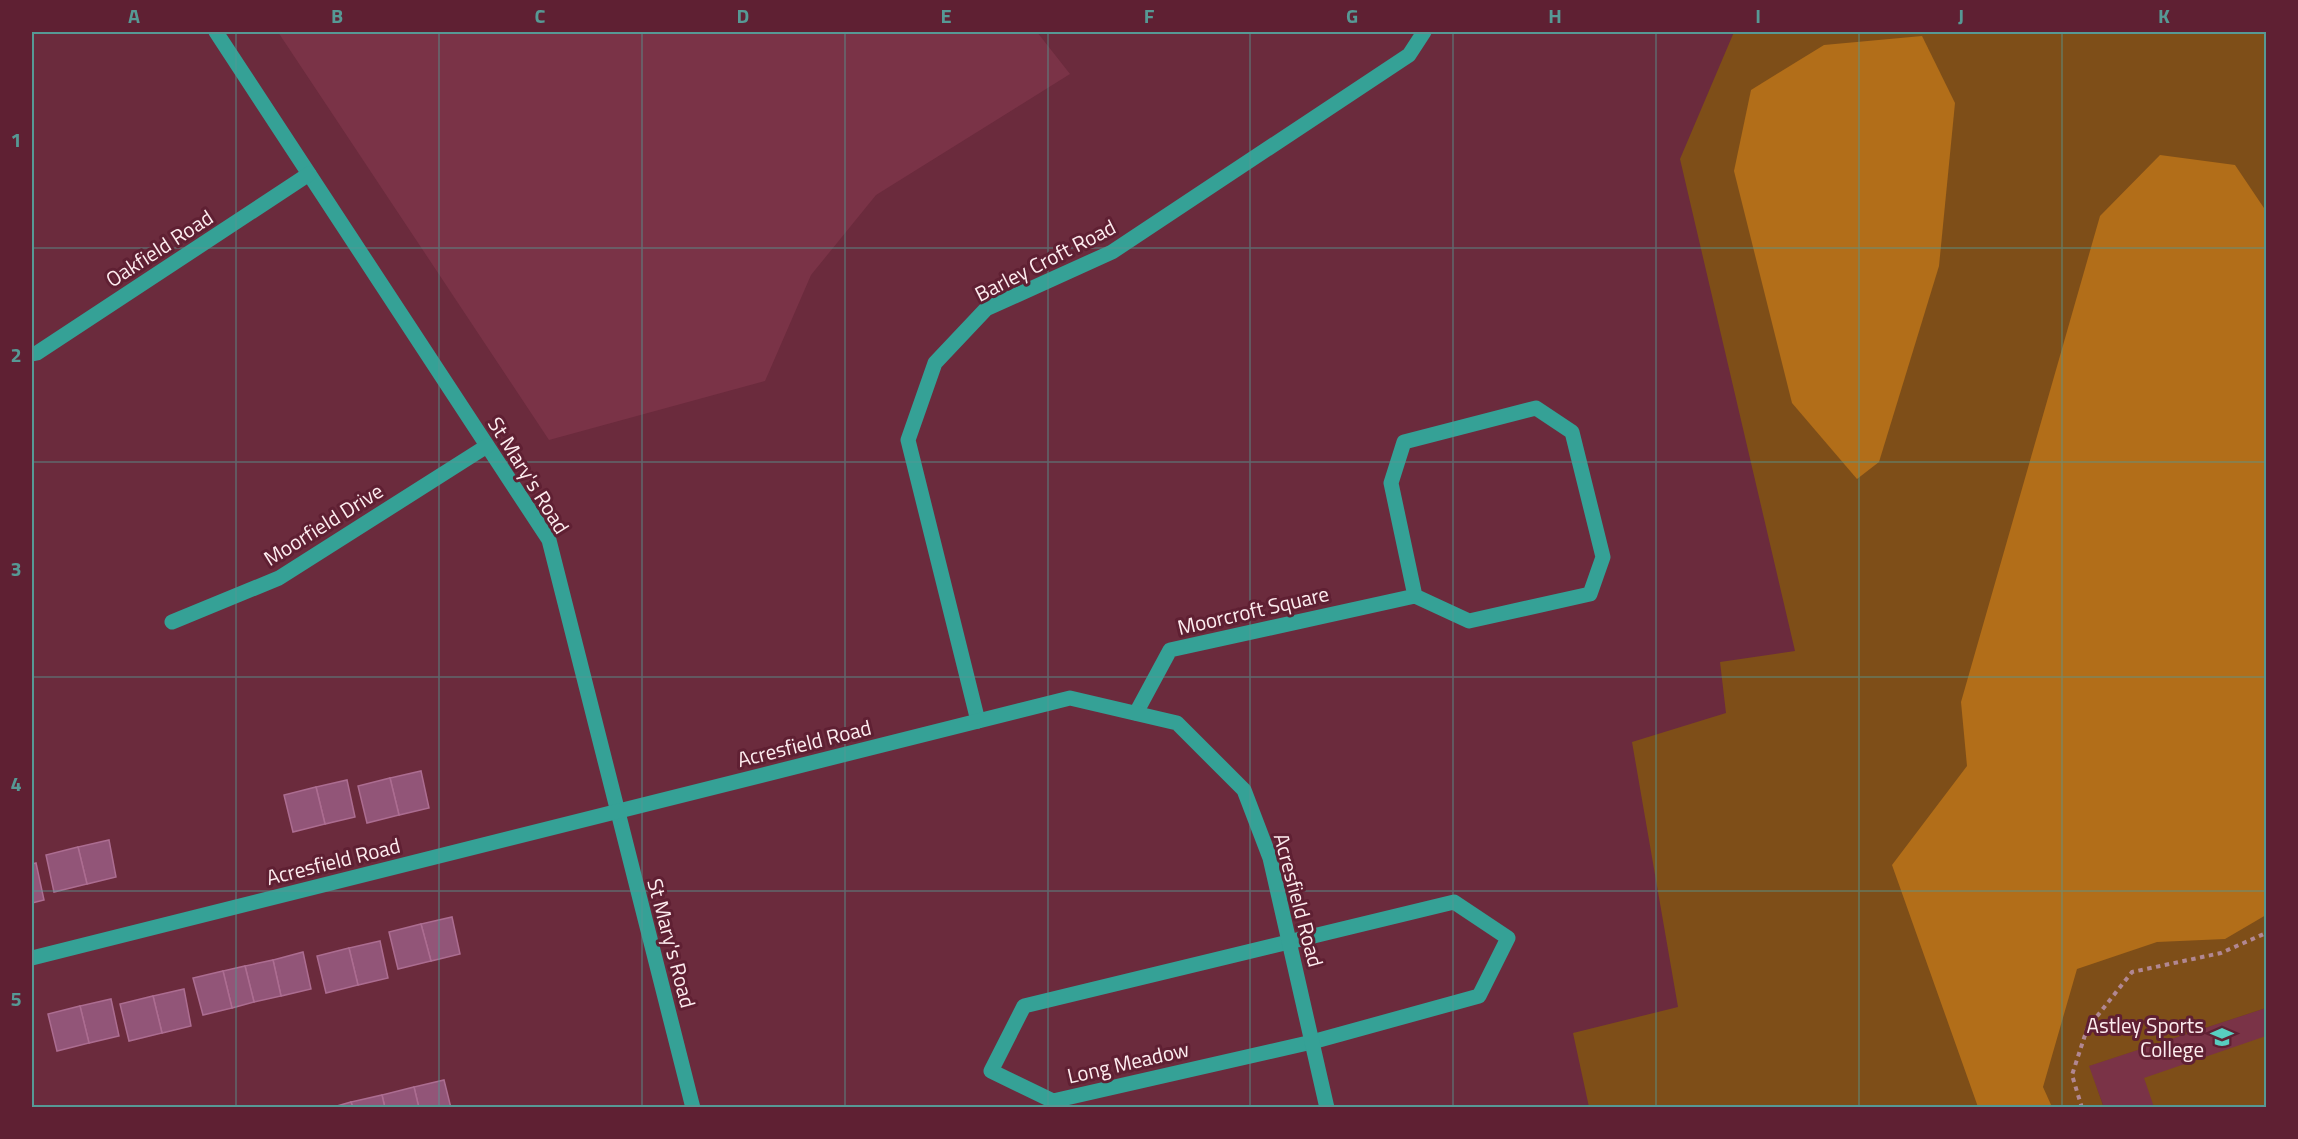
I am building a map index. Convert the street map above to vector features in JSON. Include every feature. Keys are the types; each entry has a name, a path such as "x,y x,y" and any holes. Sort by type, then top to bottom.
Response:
{"street":[{"name":"St Mary's Road","path":"216,32 549,540 616,812 693,1107"},
{"name":"Barley Croft Road","path":"978,721 908,440 935,363 986,309 1112,252 1409,55 1424,32"},
{"name":"Oakfield Road","path":"32,354 47,347 309,174"},
{"path":"1536,408 1572,432 1603,557 1590,594 1469,621 1415,596 1391,483 1404,442 1536,408"},
{"name":"Moorfield Drive","path":"172,621 279,578 487,446"},
{"name":"Moorcroft Square","path":"1136,713 1170,650 1415,596"},
{"name":"Acresfield Road","path":"32,958 1070,698 1177,723 1244,790 1270,858 1328,1107"},
{"name":"Long Meadow","path":"1454,902 1508,938 1479,996 1312,1042 1053,1101 991,1071 1024,1006 1289,941 1454,902"}],"path":[{"path":"2082,1107 2072,1075 2087,1029 2132,972 2221,953 2266,933"}],"shaded area":[{"path":"278,32 1037,32 1070,74 876,195 811,275 765,381 549,440"},
{"path":"1734,32 2266,32 2266,1008 2089,1066 2104,1108 1589,1107 1573,1033 1678,1007 1632,742 1726,713 1720,662 1795,651 1680,159"},
{"path":"1922,36 1955,103 1939,266 1879,462 1857,479 1792,403 1734,171 1751,90 1824,45"},
{"path":"2160,155 2235,165 2266,211 2266,915 2225,939 2157,942 2077,969 2043,1087 2052,1107 1978,1107 1892,865 1967,766 1961,702 2100,216"},
{"name":"Astley Sports College","path":"2266,1008 2266,1107 2104,1107 2088,1066"},
{"path":"2266,1036 2266,1107 2154,1107 2144,1078"}],"building":[{"path":"421,771 429,808 399,815 390,778"},
{"path":"390,778 399,815 367,823 358,786"},
{"path":"347,780 355,817 325,824 316,787"},
{"path":"316,787 325,824 293,832 284,795"},
{"path":"109,840 116,877 87,884 78,847"},
{"path":"78,847 87,884 54,892 46,855"},
{"path":"36,863 44,900 32,903 32,864"},
{"path":"452,917 460,954 431,961 421,924"},
{"path":"421,924 431,961 398,969 389,932"},
{"path":"380,941 388,978 358,985 349,948"},
{"path":"349,948 358,985 326,993 317,956"},
{"path":"303,952 311,989 281,996 273,960"},
{"path":"273,960 281,996 254,1002 245,966"},
{"path":"245,966 254,1002 232,1008 223,971"},
{"path":"223,971 232,1008 203,1015 193,978"},
{"path":"184,989 191,1026 162,1033 153,996"},
{"path":"153,996 162,1033 129,1041 120,1004"},
{"path":"111,999 119,1036 89,1043 80,1006"},
{"path":"80,1006 89,1043 57,1051 48,1014"},
{"path":"444,1080 451,1108 419,1108 414,1087"},
{"path":"414,1087 419,1108 385,1108 382,1095"},
{"path":"382,1095 385,1108 353,1108 351,1102"},
{"path":"351,1102 353,1108 330,1108"}],"place":[{"name":"Astley Sports College","path":"2222,1037"}]}
